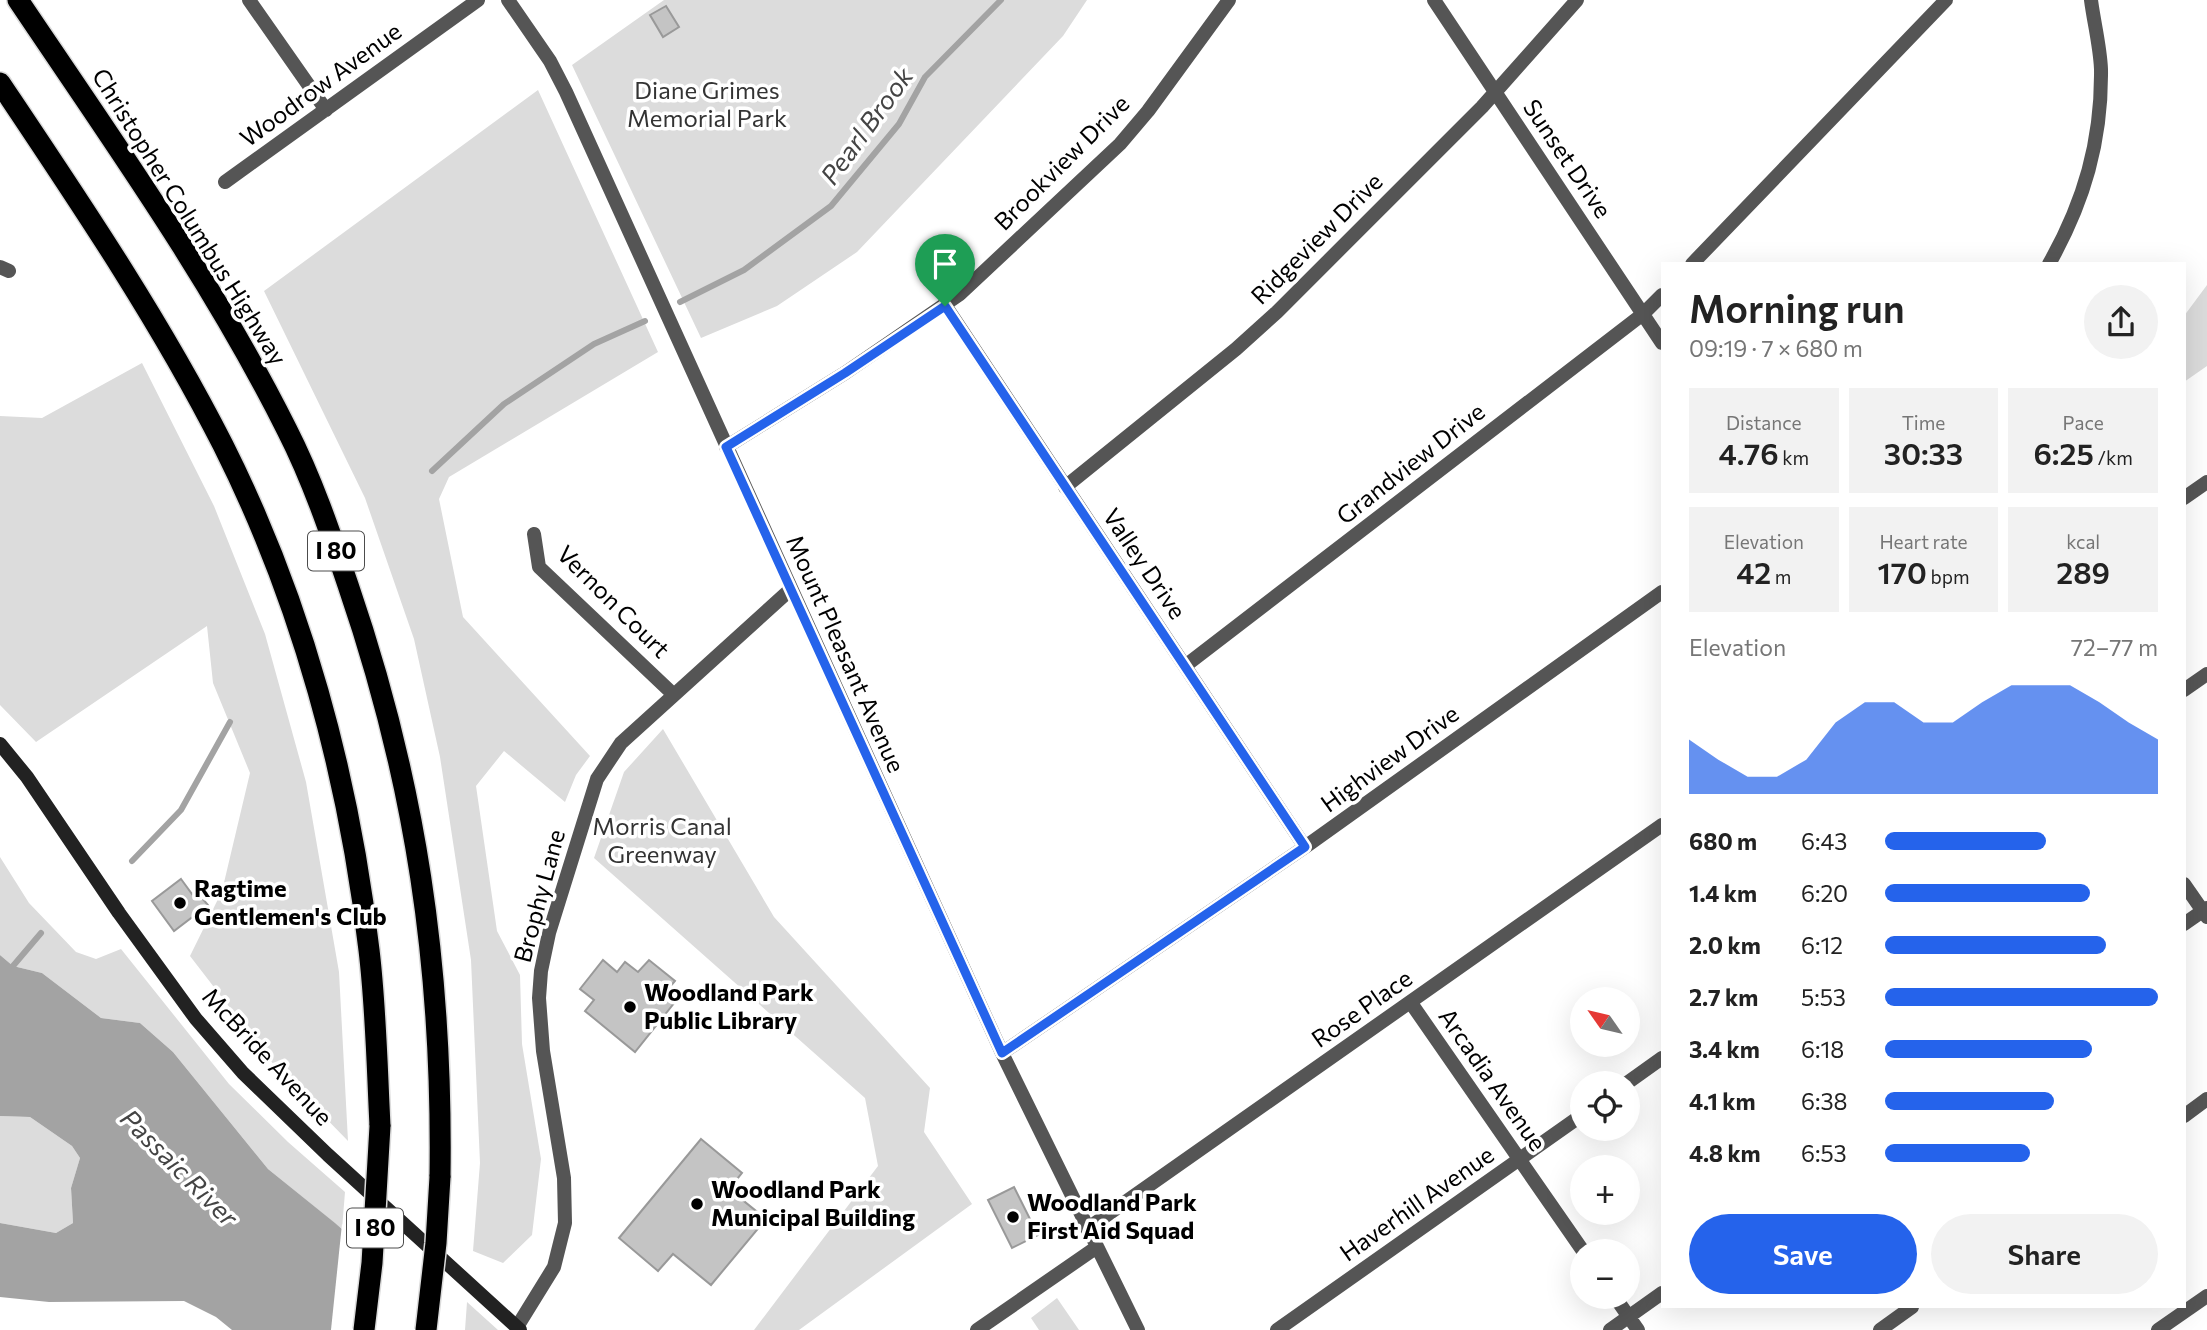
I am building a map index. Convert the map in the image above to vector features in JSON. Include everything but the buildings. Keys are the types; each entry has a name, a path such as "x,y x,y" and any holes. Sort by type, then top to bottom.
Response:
{"highway":[{"name":"Christopher Columbus Highway","path":"18,0 155,204 258,374 316,495 366,635 403,773 417,845 435,983 439,1056 440,1177 426,1330"},
{"name":"I 80","path":"0,83 106,242 174,354 224,447 277,568 318,693 349,821 370,952 380,1126 372,1263 364,1330"}],"main road":[{"name":"McBride Avenue","path":"0,744 27,777 119,913 196,1019 243,1073 328,1155 518,1329"}],"street":[{"path":"249,0 326,110"},
{"name":"Woodrow Avenue","path":"225,182 478,0"},
{"name":"Mount Pleasant Avenue","path":"508,0 550,61 566,92 1002,1053 1138,1330"},
{"name":"Brookview Drive","path":"726,447 845,373 960,294 1120,144 1148,111 1229,0"},
{"name":"Sunset Drive","path":"1433,0 1661,341"},
{"name":"Ridgeview Drive","path":"1065,486 1247,340 1494,92 1577,0"},
{"path":"1694,262 1946,0"},
{"path":"2050,262 2081,200 2097,133 2101,69 2091,0"},
{"name":"Grandview Drive","path":"1185,666 1643,314 1661,296"},
{"name":"Valley Drive","path":"945,306 1305,847"},
{"path":"2186,497 2207,482"},
{"name":"Vernon Court","path":"534,534 539,567 674,695"},
{"name":"Brophy Lane","path":"518,1329 554,1267 565,1223 564,1178 546,1077 540,1023 541,971 549,933 597,779 621,743 791,589"},
{"name":"Highview Drive","path":"1002,1053 1305,847 1661,593"},
{"path":"2186,690 2207,674"},
{"name":"Rose Place","path":"1087,1229 1661,826"},
{"path":"2186,887 2206,912 2186,923"},
{"name":"Arcadia Avenue","path":"1411,1003 1575,1239"},
{"path":"1640,1074 1661,1059"},
{"path":"2186,1114 2207,1099"},
{"name":"Haverhill Avenue","path":"1277,1330 1570,1124"},
{"path":"977,1330 1097,1247"},
{"path":"1610,1330 1661,1294"},
{"path":"2158,1330 2207,1296"},
{"path":"1880,1330 1911,1308"},
{"path":"1623,1309 1638,1330"}],"green space":[{"name":"Diane Grimes Memorial Park","path":"664,0 1087,0 1063,36 857,252 777,306 701,338 572,65"},
{"path":"538,90 658,352 449,477 439,499 463,617 590,756 576,775 565,802 504,751 476,786 497,931 520,975 522,1044 541,1159 532,1235 503,1263 473,1251 480,1163 471,960 440,757 414,639 365,498 264,291"},
{"path":"2207,285 2207,366 2186,381 2186,313"},
{"path":"142,363 214,506 265,634 306,782 339,972 348,1141 274,1065 190,956 222,891 250,773 213,683 207,626 36,742 0,705 0,416 42,418"},
{"name":"Morris Canal Greenway","path":"663,729 774,917 930,1088 924,1132 972,1204 799,1330 754,1330 878,1166 865,1098 594,858 624,772"},
{"path":"0,857 29,903 76,952 96,959 121,949 229,1084 288,1142 345,1192 342,1229 268,1169 173,1052 140,1023 101,1018 42,973 13,966 0,955"},
{"path":"0,1116 30,1117 72,1146 80,1158 71,1188 73,1223 56,1233 0,1223"},
{"path":"1057,1298 1079,1330 1039,1330 1031,1318"},
{"path":"467,1302 498,1330 465,1330"}],"water":[{"name":"Passaic River","path":"0,955 13,966 42,973 101,1018 140,1023 173,1052 268,1169 335,1223 458,1330 232,1330 216,1317 184,1301 49,1302 0,1297 0,1223 56,1233 73,1223 71,1188 80,1158 72,1146 30,1117 0,1116"}],"pier":[{"path":"342,1224 460,1327 460,1330 331,1330"}],"waterway":[{"name":"Pearl Brook","path":"680,302 744,270 831,206 899,124 925,77 1001,0"},
{"name":"Pearl Brook","path":"432,471 504,404 594,344 645,321"},
{"name":"Pearl Brook","path":"132,861 181,810 230,722"},
{"name":"Pearl Brook","path":"13,966 41,933"}],"place":[{"name":"Ragtime Gentlemen's Club","path":"180,903"},
{"name":"Woodland Park Public Library","path":"630,1007"},
{"name":"Woodland Park Municipal Building","path":"697,1204"},
{"name":"Woodland Park First Aid Squad","path":"1013,1217"}],"route":[{"path":"945,306 1305,847 1002,1053 726,447 845,373 945,306"}]}
